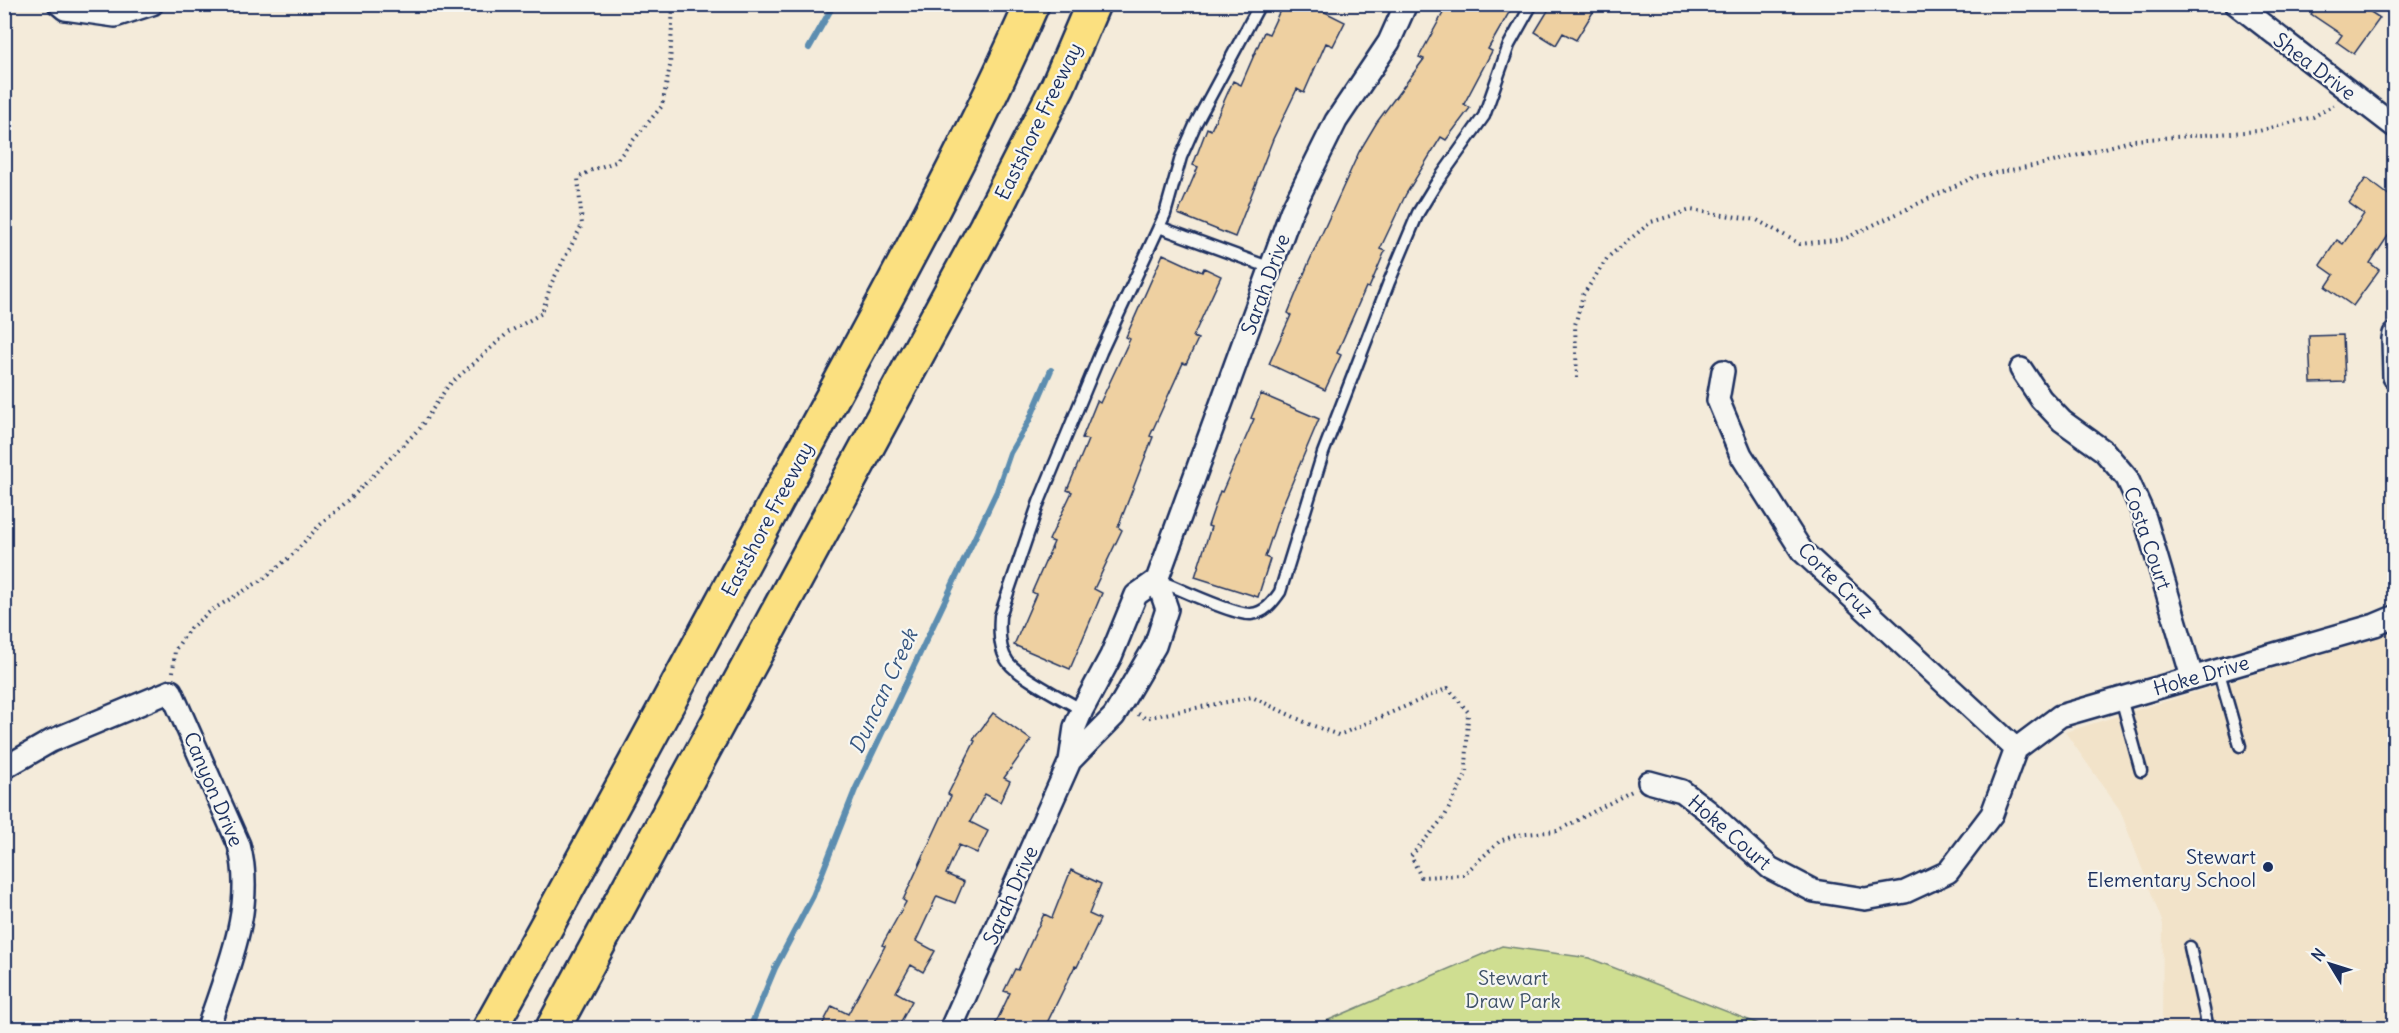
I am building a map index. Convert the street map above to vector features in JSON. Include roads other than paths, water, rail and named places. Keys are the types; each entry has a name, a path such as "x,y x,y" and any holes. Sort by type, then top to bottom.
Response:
{"highway":[{"name":"Eastshore Freeway","path":"490,1029 583,861 922,231 994,91 1032,4"},
{"name":"Eastshore Freeway","path":"553,1029 986,227 1058,86 1093,4"}],"street":[{"path":"59,4 65,9 115,16 153,4"},
{"name":"Sarah Drive","path":"951,1029 1070,761 1075,727 1082,710 1112,656 1136,595 1157,580 1291,212 1335,121 1389,42 1406,4"},
{"name":"Shea Drive","path":"2236,4 2394,126"},
{"path":"2394,334 2394,377"},
{"name":"Costa Court","path":"2021,369 2041,399 2062,421 2104,451 2127,478 2145,518 2192,677"},
{"name":"Corte Cruz","path":"1723,371 1718,400 1741,455 1802,551 2016,749"},
{"name":"Sarah Drive","path":"1070,761 1114,716 1155,646 1167,609 1157,580"},
{"name":"Hoke Drive","path":"2016,749 2060,716 2375,625 2394,617"},
{"name":"Canyon Drive","path":"4,768 51,741 171,691 244,862 244,907 239,932 208,1029"},
{"name":"Hoke Court","path":"1649,782 1682,791 1708,811 1770,868 1814,891 1865,899 1905,892 1948,872 1992,814 2016,749"}],"lane":[{"path":"1082,710 1023,674 1007,661 999,632 1000,616 1039,502 1101,352 1159,227 1181,157 1196,123 1260,4"},
{"path":"1157,580 1225,608 1251,614 1270,606 1280,592 1323,453 1418,213 1484,116 1509,45 1532,4"},
{"path":"1159,227 1271,268"},
{"path":"2218,669 2240,746"},
{"path":"2121,698 2141,771"},
{"path":"2190,946 2208,1029"}],"waterway":[{"path":"809,48 834,4"},
{"name":"Duncan Creek","path":"750,1028 775,968 813,896 855,790 997,491 1010,453 1029,421 1051,370"}],"place":[{"name":"Stewart Elementary School","path":"2268,867"}],"park label":[{"name":"Stewart Draw Park","path":"1513,988"}]}
